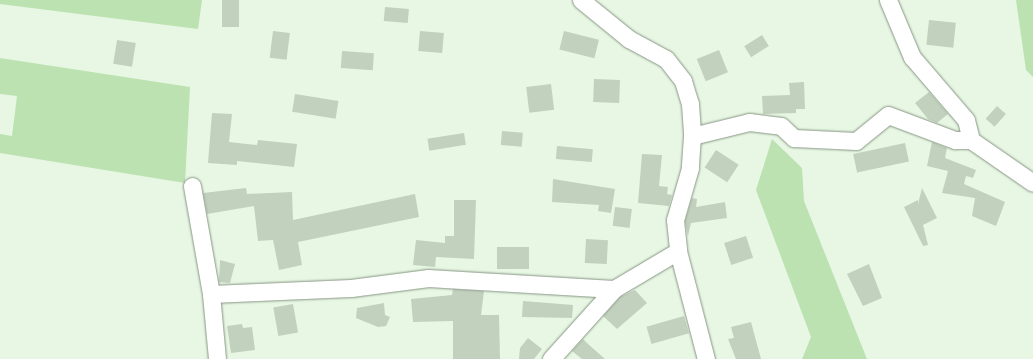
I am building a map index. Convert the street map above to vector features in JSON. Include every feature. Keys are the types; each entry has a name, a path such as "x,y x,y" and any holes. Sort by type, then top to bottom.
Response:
{"street":[{"path":"581,0 629,39 666,59 682,81 690,104 692,136 690,168 675,220 678,251 706,359"},
{"path":"888,0 908,52 966,120 971,140"},
{"path":"692,136 749,122 781,126 794,138 856,140 888,115 956,140 971,140 1033,183"},
{"path":"192,186 211,294 217,359"},
{"path":"551,359 614,289 678,251"},
{"path":"211,294 351,288 428,278 614,289"}],"green space":[{"path":"0,0 202,0 198,29 0,4"},
{"path":"1016,0 1033,0 1033,77 1026,70"},
{"path":"0,58 190,87 185,183 0,153 0,134 12,136 17,96 0,94"},
{"path":"772,139 802,168 804,201 867,359 802,359 811,337 756,190"}],"building":[{"path":"222,0 239,0 239,27 222,27"},
{"path":"385,7 409,9 408,23 384,21"},
{"path":"929,20 956,23 953,48 926,45"},
{"path":"273,31 290,33 287,60 270,58"},
{"path":"420,31 444,33 442,53 418,51"},
{"path":"564,31 599,40 594,58 559,49"},
{"path":"762,35 769,46 751,57 744,46"},
{"path":"117,40 136,43 132,67 113,64"},
{"path":"719,50 728,72 706,81 697,59"},
{"path":"342,51 374,53 373,70 341,68"},
{"path":"594,79 620,80 619,103 593,102"},
{"path":"804,82 805,109 796,109 796,113 763,114 762,96 790,95 789,83"},
{"path":"551,84 554,110 529,113 526,87"},
{"path":"929,92 948,114 937,123 928,119 915,103"},
{"path":"295,94 338,101 336,119 292,112"},
{"path":"997,106 1006,114 995,127 986,119"},
{"path":"212,113 232,114 229,142 257,145 258,140 297,144 294,167 237,161 237,165 208,163"},
{"path":"502,131 523,133 522,147 501,145"},
{"path":"464,133 466,145 429,151 427,139"},
{"path":"932,142 947,148 945,158 976,170 973,178 966,176 964,184 1005,202 996,226 972,216 975,198 942,193 948,171 927,166"},
{"path":"905,143 909,162 857,173 853,154"},
{"path":"557,146 593,149 592,162 556,159"},
{"path":"716,150 739,165 727,182 705,168"},
{"path":"642,154 662,155 659,186 668,187 667,194 672,195 669,206 638,203"},
{"path":"553,179 615,189 611,213 598,211 599,205 552,202"},
{"path":"246,188 247,194 292,192 293,220 415,194 419,217 298,242 302,265 279,270 273,240 258,241 254,206 207,214 203,193"},
{"path":"922,188 937,218 923,225 928,245 923,246 904,207 918,200 918,204"},
{"path":"692,198 697,199 696,207 725,202 727,218 691,223 688,236 685,221"},
{"path":"454,200 476,200 474,259 436,257 435,267 413,265 416,240 445,243 445,236 454,236"},
{"path":"615,207 632,209 630,228 613,226"},
{"path":"746,236 753,258 731,265 724,243"},
{"path":"586,239 608,240 607,264 585,263"},
{"path":"497,247 529,247 529,269 497,269"},
{"path":"220,260 235,264 230,283 219,282"},
{"path":"869,264 882,298 863,306 847,274"},
{"path":"453,289 484,291 481,315 499,315 500,359 453,359 453,321 413,322 411,299 452,295"},
{"path":"635,290 647,303 617,329 603,316 620,297"},
{"path":"523,301 573,305 572,318 522,317"},
{"path":"384,303 385,315 390,317 386,326 378,327 356,318 357,308"},
{"path":"293,304 298,333 278,336 273,307"},
{"path":"684,316 689,333 651,344 647,327"},
{"path":"751,322 761,359 736,359 728,339 734,338 731,327"},
{"path":"242,324 243,328 252,327 255,350 231,353 227,326"},
{"path":"528,338 542,349 534,359 519,359 520,348"},
{"path":"583,339 605,359 582,359 572,351"}]}
